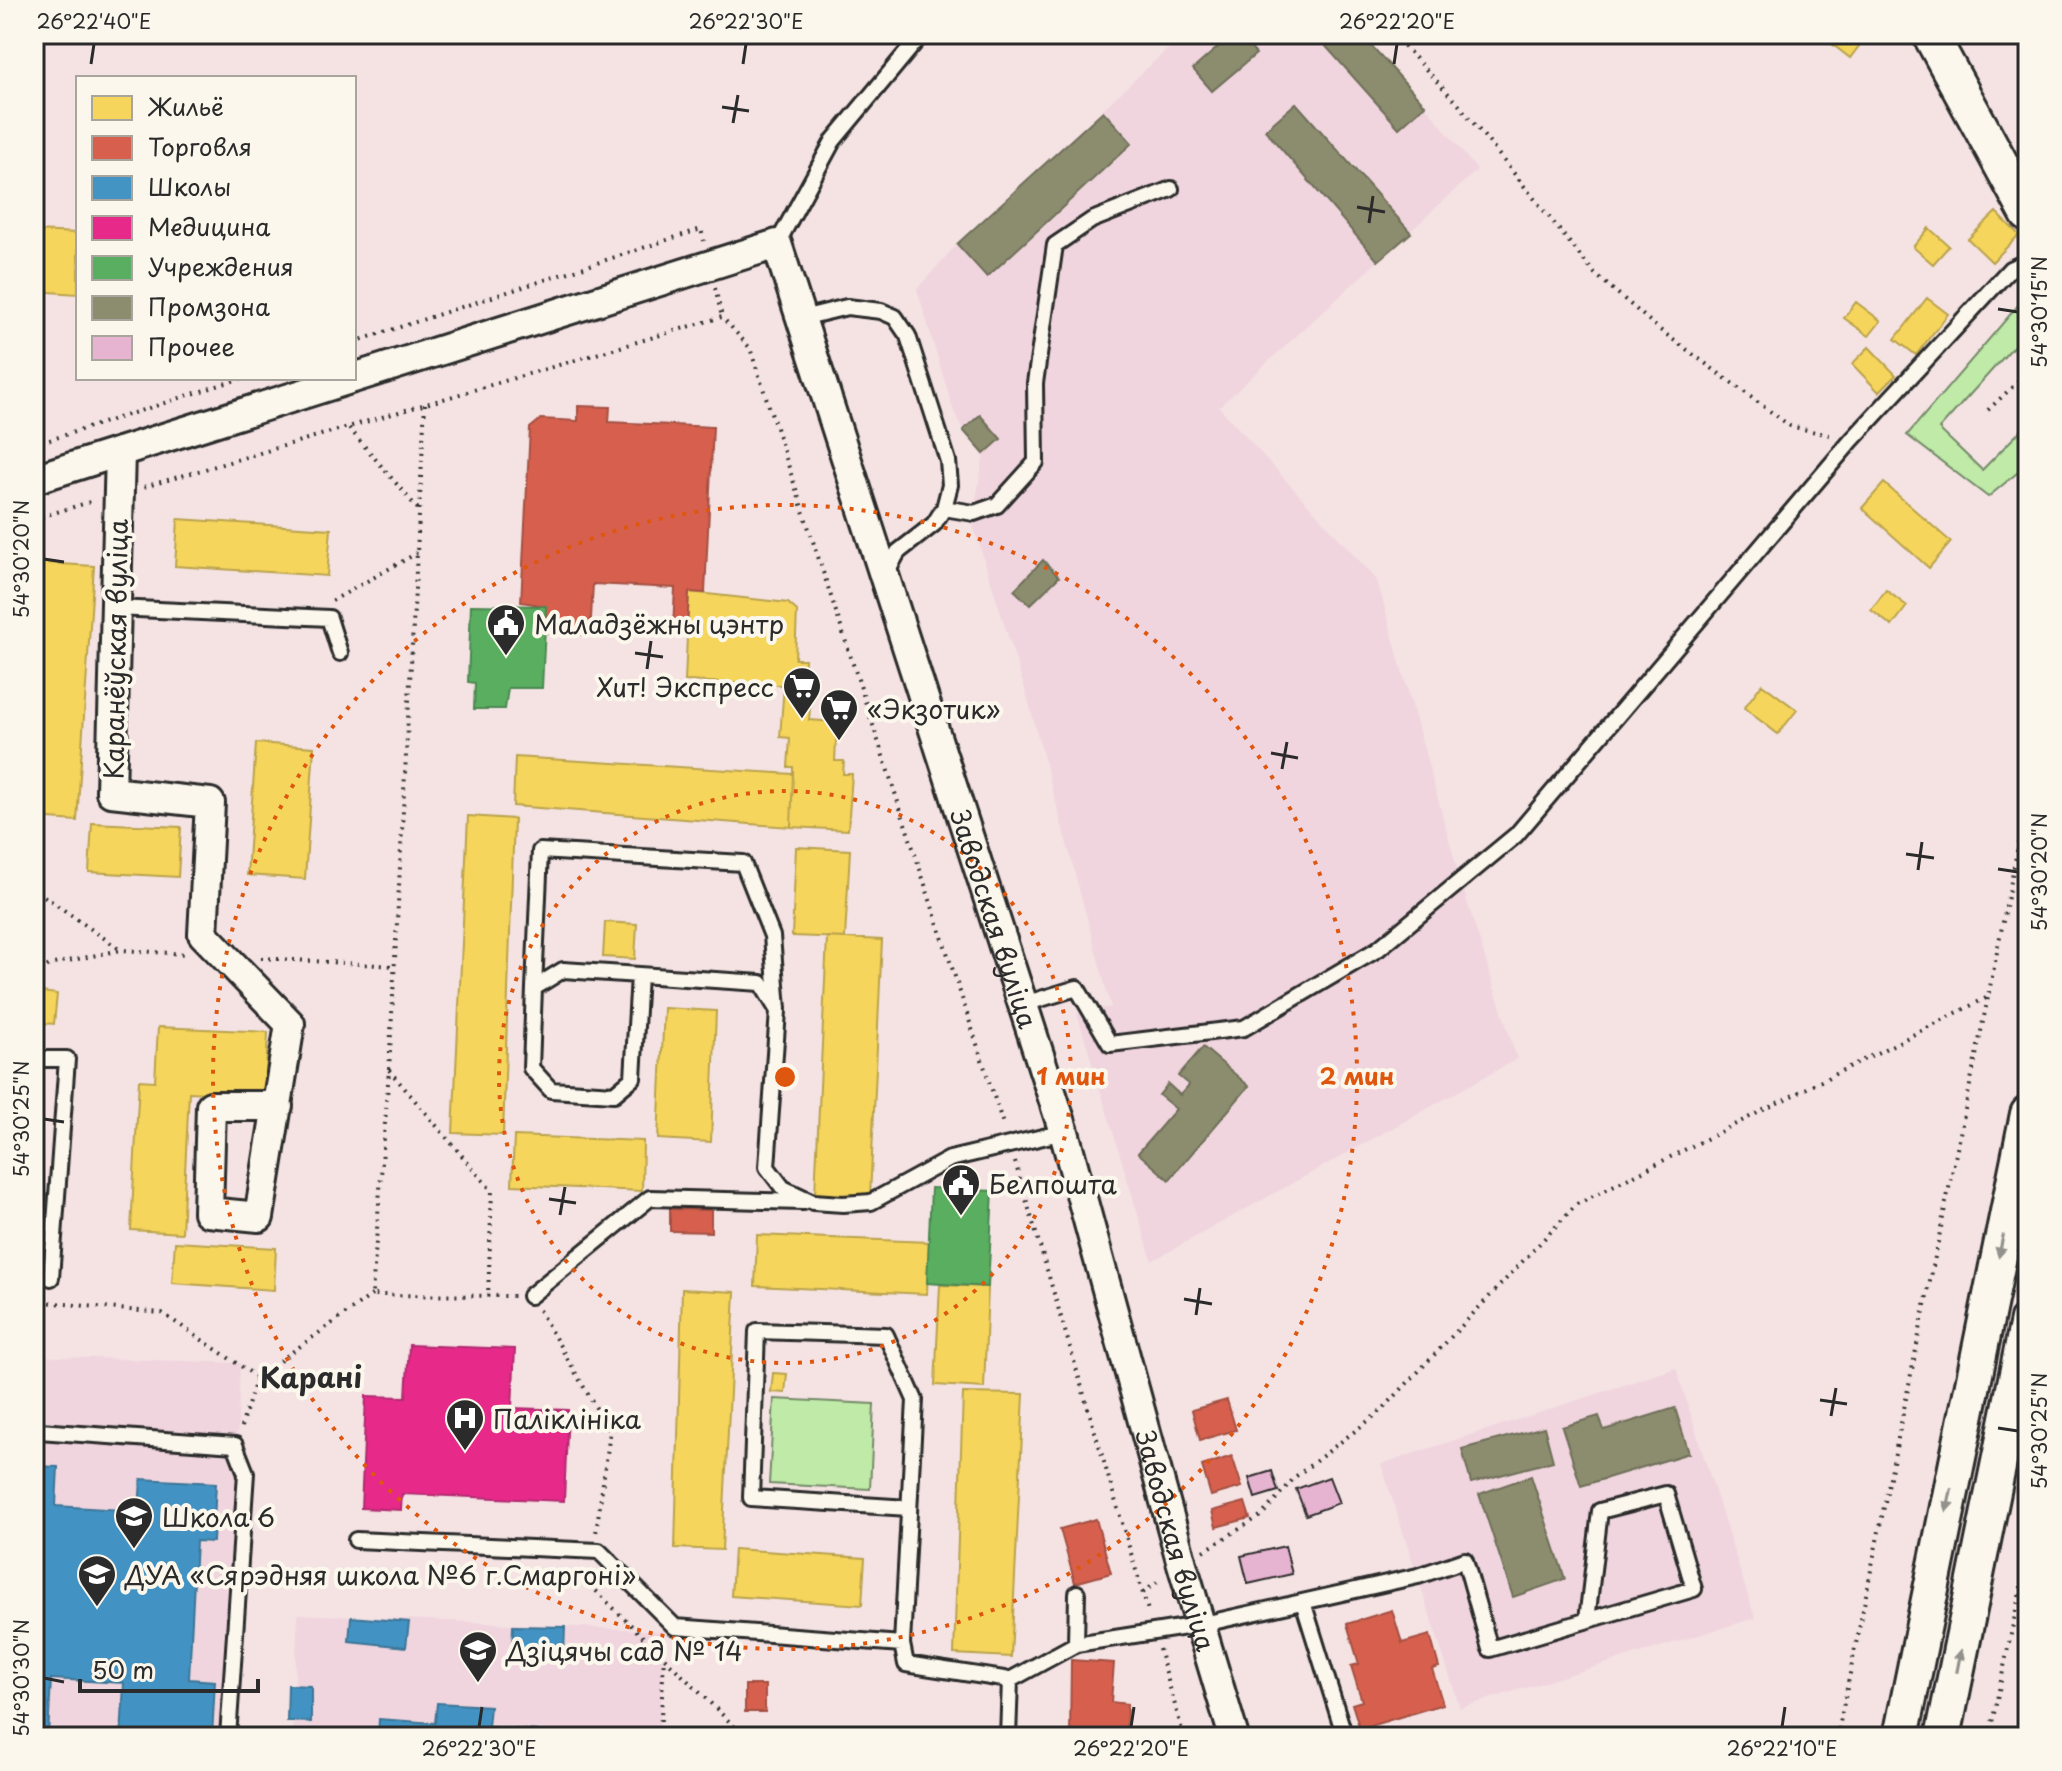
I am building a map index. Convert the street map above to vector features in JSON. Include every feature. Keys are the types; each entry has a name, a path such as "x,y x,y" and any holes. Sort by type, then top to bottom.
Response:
{"street":[{"path":"1930,34 2028,214"},
{"name":"Заводская вуліца","path":"777,244 1064,1132 1199,1625 1234,1737"},
{"path":"356,377 777,244"},
{"path":"34,479 347,380"},
{"name":"Каранёўская вуліца","path":"120,452 111,792 210,803 203,934 290,1024 278,1106"},
{"path":"1901,1737 2028,1114"},
{"path":"1943,1737 2028,1320"}],"lane":[{"path":"777,244 833,141 922,34"},
{"path":"944,508 974,513 997,505 1036,462 1035,383 1055,245 1092,220 1171,189"},
{"path":"1024,1004 1077,988 1110,1044 1244,1028 1378,949 1516,835 1851,441 2010,269 2028,261"},
{"path":"802,318 847,307 881,311 895,317 908,336 948,461 950,485 944,508 934,524 898,552 885,575"},
{"path":"116,608 329,618 340,653"},
{"path":"639,975 633,1078 614,1094 551,1090 531,1068 540,851 743,863 772,936 778,1011 767,1167 783,1188 813,1202"},
{"path":"534,988 563,970 761,983 778,1011"},
{"path":"34,1059 67,1059 51,1278"},
{"path":"530,1296 650,1198 843,1204 871,1202 950,1159 1064,1132"},
{"path":"909,1508 751,1498 757,1331 886,1335 915,1400 902,1644 906,1664 1010,1680 1076,1644 1199,1625 1418,1576 1465,1560 1490,1649 1694,1589 1666,1494 1600,1511 1587,1620"},
{"path":"39,1431 235,1445 246,1473 228,1737"},
{"path":"356,1540 599,1551 675,1627 902,1644"},
{"path":"1076,1644 1077,1593"},
{"path":"1303,1602 1345,1737"},
{"path":"1008,1737 1010,1680"}],"path":[{"path":"1393,34 1459,105 1594,273 1660,330 1790,426 1851,441"},
{"path":"34,519 722,317 750,348 993,1090 1184,1737"},
{"path":"1988,410 2028,372"},
{"path":"34,445 236,380"},
{"path":"372,1295 389,1070 425,404"},
{"path":"348,427 419,511"},
{"path":"316,617 336,597 417,553"},
{"path":"1837,1737 2028,796"},
{"path":"34,884 41,894 121,950"},
{"path":"1143,1593 1182,1564 1262,1515 1295,1477 1381,1411 1577,1204 1988,997"},
{"path":"389,1070 492,1191 488,1296"},
{"path":"235,1445 257,1377 372,1295 530,1296 610,1432 589,1584 745,1737"},
{"path":"34,1301 162,1313 257,1377"},
{"path":"1989,1737 2028,1554"},
{"path":"660,1737 664,1657"}],"shaded area":[{"path":"1184,34 1361,34 1425,105 1477,170 1219,407 1377,580 1461,882 1517,1059 1152,1261 1077,1013 1111,1007 1027,696 972,522 984,454 963,430 954,412 917,289 957,244"},
{"name":"Школа 6","path":"34,1356 240,1363 227,1737 34,1737"},
{"path":"1676,1368 1755,1618 1460,1708 1381,1464"},
{"name":"Дзіцячы сад № 14","path":"298,1614 664,1631 659,1737 292,1737"}],"green space":[{"path":"2026,296 2028,330 1939,429 1982,470 2028,423 2028,464 1988,497 1907,435"},
{"path":"774,1399 874,1404 870,1489 769,1484"}],"building: Жильё":[{"path":"1840,34 1868,34 1850,58 1832,44"},
{"path":"1996,212 2019,235 1992,262 1968,239"},
{"path":"1929,228 1949,246 1933,264 1913,247"},
{"path":"34,231 76,233 76,294 34,291"},
{"path":"1927,298 1948,314 1916,355 1895,339"},
{"path":"1856,302 1881,321 1869,336 1844,318"},
{"path":"1869,347 1896,375 1879,392 1852,364"},
{"path":"1884,483 1951,542 1929,568 1862,508"},
{"path":"178,519 331,529 327,576 175,566"},
{"path":"43,563 94,566 77,821 34,818 34,696"},
{"path":"1886,590 1907,606 1892,626 1871,610"},
{"path":"689,592 788,603 797,611 795,659 805,659 804,686 685,681"},
{"path":"1762,684 1797,710 1778,734 1744,708"},
{"path":"784,685 812,687 809,720 837,722 835,761 844,761 843,774 852,774 848,830 791,827 793,767 788,767 790,738 780,737"},
{"path":"256,743 314,747 305,879 247,875"},
{"path":"515,757 793,774 791,827 513,806"},
{"path":"468,816 514,819 503,1135 453,1133"},
{"path":"92,823 181,827 178,877 89,872"},
{"path":"796,847 850,850 845,938 792,936"},
{"path":"605,922 637,924 635,959 603,957"},
{"path":"827,937 882,940 870,1197 815,1194"},
{"path":"34,991 57,994 54,1024 34,1022"},
{"path":"664,1008 716,1011 711,1142 658,1139"},
{"path":"158,1027 268,1032 265,1096 189,1092 182,1233 131,1230 139,1080 155,1081"},
{"path":"514,1136 643,1141 642,1191 512,1185"},
{"path":"757,1235 929,1242 927,1294 755,1286"},
{"path":"175,1242 276,1248 274,1290 172,1283"},
{"path":"940,1285 988,1287 984,1388 935,1385"},
{"path":"682,1289 735,1292 722,1550 675,1548"},
{"path":"773,1373 787,1374 785,1393 771,1392"},
{"path":"963,1393 1024,1394 1011,1657 954,1654"},
{"path":"734,1549 865,1558 862,1605 731,1596"}],"building: Торговля":[{"path":"578,406 610,407 609,422 713,427 705,593 689,592 687,628 673,627 675,588 593,584 590,635 544,632 546,606 521,602 530,428 541,419 578,421"},
{"path":"670,1209 711,1210 711,1232 670,1231"},
{"path":"1227,1400 1236,1430 1200,1440 1192,1410"},
{"path":"1232,1456 1242,1487 1211,1496 1202,1466"},
{"path":"1245,1502 1250,1518 1216,1527 1212,1511"},
{"path":"1096,1519 1111,1573 1075,1583 1060,1529"},
{"path":"1392,1610 1402,1643 1430,1635 1439,1667 1432,1669 1443,1704 1360,1729 1352,1704 1362,1701 1351,1666 1359,1664 1347,1624"},
{"path":"1071,1660 1114,1663 1111,1702 1127,1704 1126,1737 1070,1737"},
{"path":"745,1685 765,1685 765,1712 745,1712"}],"building: Школы":[{"path":"34,1466 58,1467 56,1506 139,1511 141,1479 216,1483 213,1542 196,1541 189,1679 215,1681 212,1737 121,1737 124,1683 51,1679 48,1737 34,1737"},
{"path":"351,1617 409,1622 406,1647 349,1641"},
{"path":"513,1626 565,1627 564,1655 512,1652"},
{"path":"288,1685 311,1686 311,1722 287,1721"},
{"path":"437,1703 490,1706 488,1727 537,1731 536,1737 378,1737 379,1719 435,1723"}],"building: Медицина":[{"name":"Паліклініка","path":"409,1345 515,1349 512,1408 568,1410 564,1501 402,1494 401,1510 361,1508 366,1396 406,1397"}],"building: Учреждения":[{"name":"Маладзёжны цэнтр","path":"471,605 546,606 542,688 508,688 505,709 474,709 475,683 468,682"},
{"name":"Белпошта","path":"931,1188 993,1191 988,1287 927,1283"}],"building: Промзона":[{"path":"1233,34 1238,34 1256,54 1212,91 1193,69"},
{"path":"1330,34 1361,34 1425,105 1399,128 1322,42"},
{"path":"1296,103 1411,233 1378,261 1265,130"},
{"path":"1103,111 1132,143 987,277 957,244"},
{"path":"980,415 1001,439 984,454 963,430"},
{"path":"1043,560 1059,577 1030,605 1014,590"},
{"path":"1203,1047 1249,1086 1169,1180 1138,1153 1176,1109 1159,1095 1168,1084 1180,1095 1189,1085 1178,1076"},
{"path":"1675,1408 1689,1453 1581,1486 1562,1427 1599,1416 1604,1430"},
{"path":"1544,1427 1553,1461 1471,1483 1462,1449"},
{"path":"1531,1476 1565,1579 1513,1597 1479,1494"}],"building: Прочее":[{"path":"1272,1471 1278,1491 1255,1498 1249,1478"},
{"path":"1329,1477 1339,1503 1306,1515 1296,1489"},
{"path":"1285,1546 1292,1574 1248,1584 1241,1556"}],"place":[{"name":"Маладзёжны цэнтр","path":"506,657"},
{"name":"Хит! Экспресс","path":"802,720"},
{"name":"«Экзотик»","path":"839,742"},
{"name":"Белпошта","path":"961,1217"},
{"name":"Паліклініка","path":"465,1452"},
{"name":"Школа 6","path":"134,1550"},
{"name":"ДУА «Сярэдняя школа №6 г.Смаргоні»","path":"97,1608"},
{"name":"Дзіцячы сад № 14","path":"478,1684"}],"district":[{"name":"Карані","path":"311,1376"}]}
